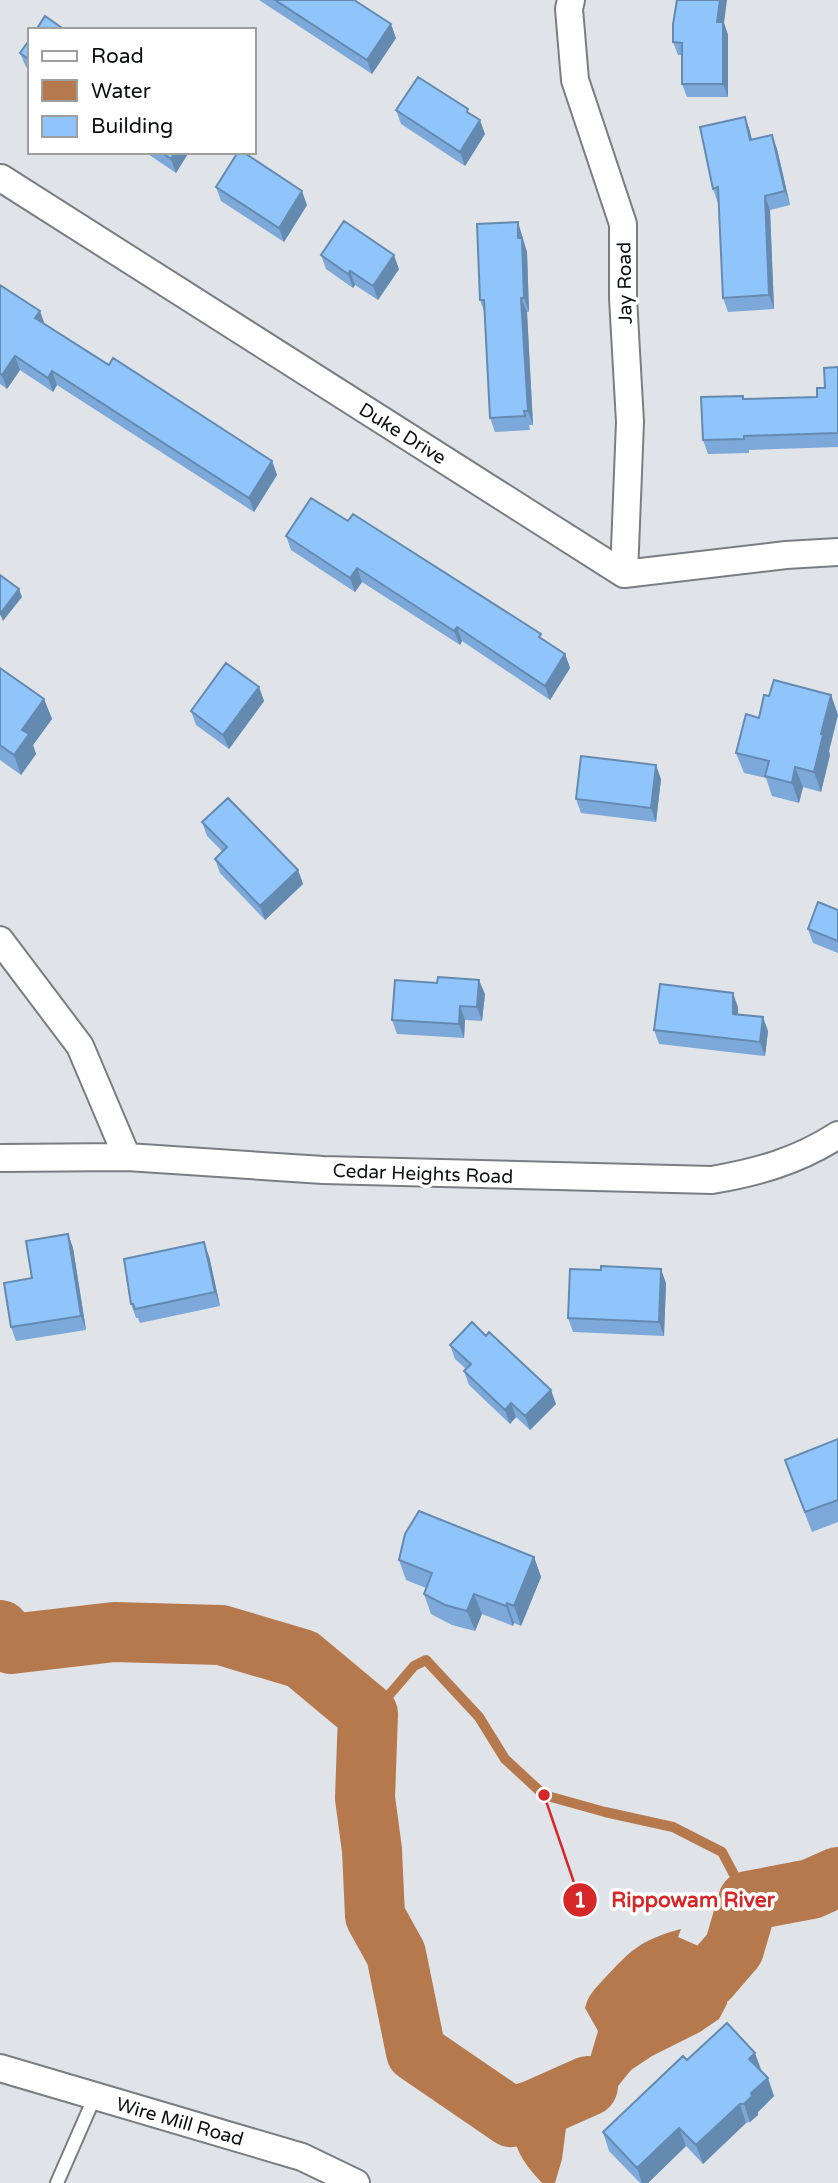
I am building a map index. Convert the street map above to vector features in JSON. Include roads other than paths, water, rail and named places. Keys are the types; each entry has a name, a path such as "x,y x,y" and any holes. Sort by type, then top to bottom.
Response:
{"street":[{"name":"Jay Road","path":"564,3 575,80 623,224 623,298 630,422 624,574"},
{"name":"Duke Drive","path":"1,178 624,574"},
{"path":"624,574 786,555 838,552"},
{"path":"0,940 80,1045 127,1157"},
{"name":"Cedar Heights Road","path":"0,1158 127,1157 323,1170 712,1180 763,1171 820,1147 838,1135"},
{"name":"Wire Mill Road","path":"0,2068 302,2157 356,2183"}],"lane":[{"path":"57,2183 95,2096"}],"water":[{"path":"681,1929 678,1937 710,1951 728,1955 727,2004 719,2019 631,2070 602,2106 581,2116 566,2128 562,2159 555,2183 542,2183 518,2151 513,2130 511,2091 559,2081 590,2058 598,2031 585,2008 592,1993 637,1947 655,1937"}],"waterway":[{"path":"0,1630 11,1644 114,1632 221,1635 302,1659 368,1714 365,1798 372,1850 375,1916 396,1954 416,2052 511,2117 588,2086"},
{"path":"368,1714 414,1666 426,1660 479,1717 505,1759 544,1795 673,1827 722,1852 748,1901"},
{"path":"665,2003 709,1978 734,1949 748,1901 811,1889 838,1877"}],"place":[{"name":"Rippowam River","path":"544,1795"}]}
